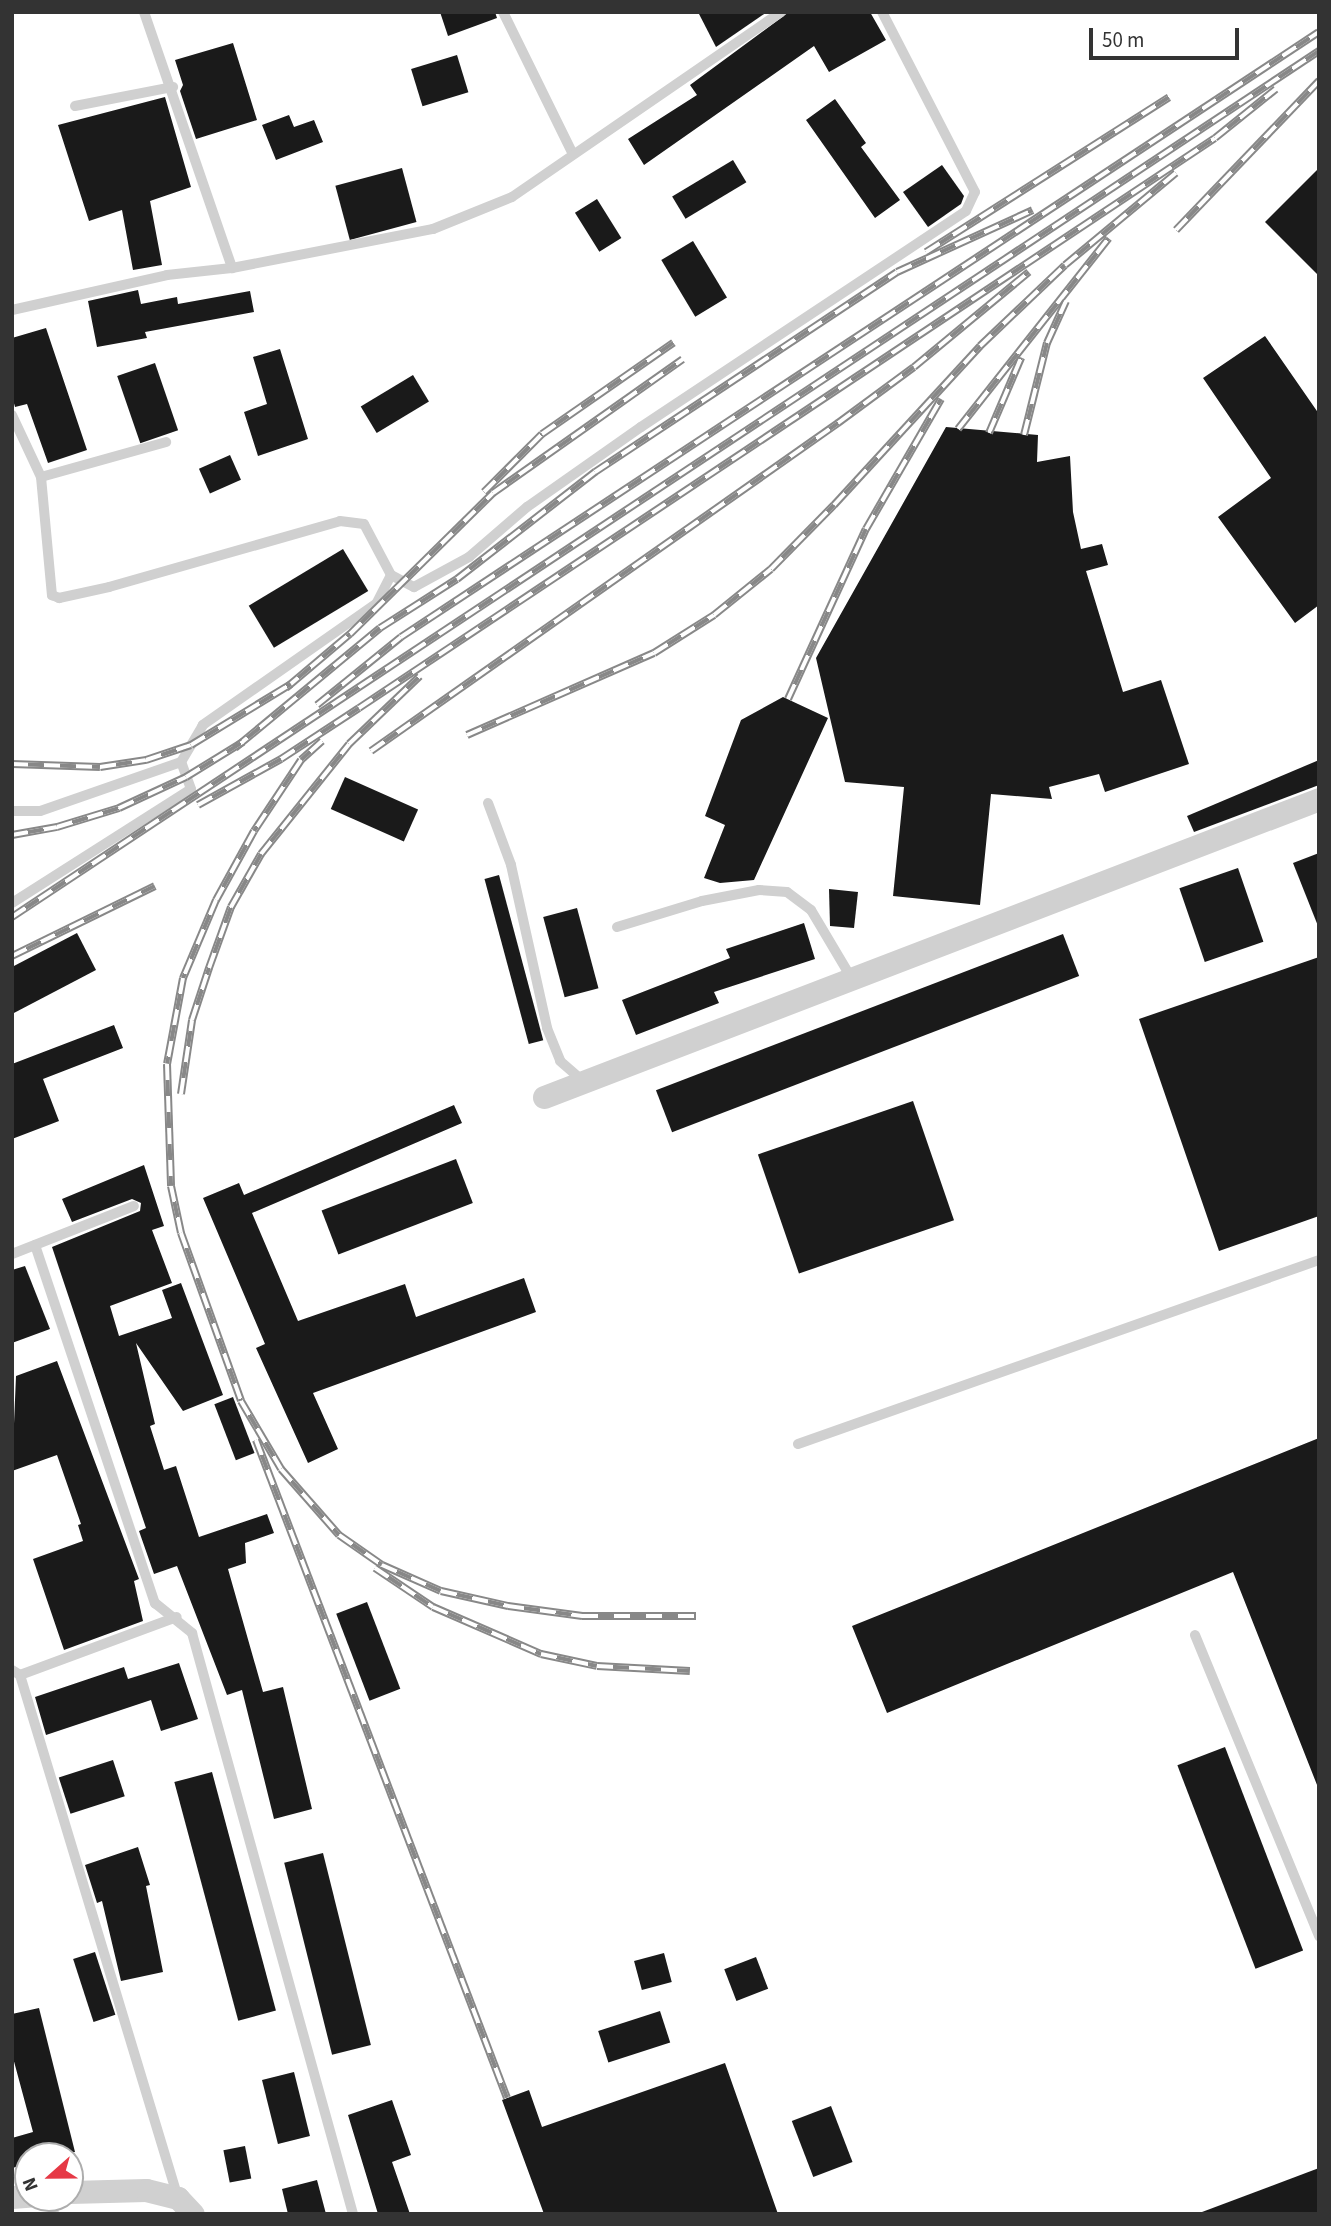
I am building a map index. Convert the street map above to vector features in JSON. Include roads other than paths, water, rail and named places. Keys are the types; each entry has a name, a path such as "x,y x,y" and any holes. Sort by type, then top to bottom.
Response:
{"street":[{"path":"544,1097 1319,799"},
{"path":"84,2192 146,2190 186,2206"}],"lane":[{"path":"144,12 173,87 232,268"},
{"path":"503,12 572,152"},
{"path":"12,310 167,275 232,268 433,229 512,197 572,152 781,12"},
{"path":"12,415 41,477 51,595 59,598 340,521 365,524 391,575 414,587 469,557 527,507 641,427 966,211 975,192 882,12"},
{"path":"75,106 173,87"},
{"path":"41,477 166,442"},
{"path":"12,811 40,811 181,762 203,725 377,603 391,575"},
{"path":"12,903 191,789 181,762"},
{"path":"488,803 511,865 547,1028 560,1061 584,1082"},
{"path":"617,927 702,901 759,890 787,892 811,910 852,979"},
{"path":"12,1254 134,1206"},
{"path":"35,1245 155,1603 177,1617 192,1633 353,2214"},
{"path":"798,1444 1319,1260"},
{"path":"177,1617 16,1672 186,2206"},
{"path":"1195,1635 1319,1936"}],"railway":[{"path":"317,705 401,637 1319,32"},
{"path":"12,917 1319,51"},
{"path":"1176,230 1319,81"},
{"path":"198,805 281,759 359,708 1215,138 1276,89"},
{"path":"926,252 1169,97"},
{"path":"467,735 654,653 714,615 771,569 834,505 980,346 1065,265 1176,173"},
{"path":"235,748 380,628 457,579 595,472 897,272 1033,210"},
{"path":"958,429 1109,238"},
{"path":"371,751 838,423 914,367 1029,272"},
{"path":"1024,435 1047,343 1066,301"},
{"path":"484,492 542,434 673,343"},
{"path":"989,433 1021,358"},
{"path":"286,688 350,634 493,493 683,359"},
{"path":"788,699 866,529 941,399"},
{"path":"181,1094 192,1020 209,968 231,907 261,854 349,744 420,676"},
{"path":"12,764 100,767 146,760 191,745 291,684"},
{"path":"322,741 301,760 254,831 216,900 183,978 167,1064 171,1186 181,1233 241,1401 281,1469 339,1535 382,1565 441,1591 508,1606 582,1616 696,1616"},
{"path":"12,835 57,827 119,808 186,777 243,742"},
{"path":"12,956 155,886"},
{"path":"256,1440 507,2098"},
{"path":"375,1568 433,1607 541,1654 597,1666 690,1671"}]}
